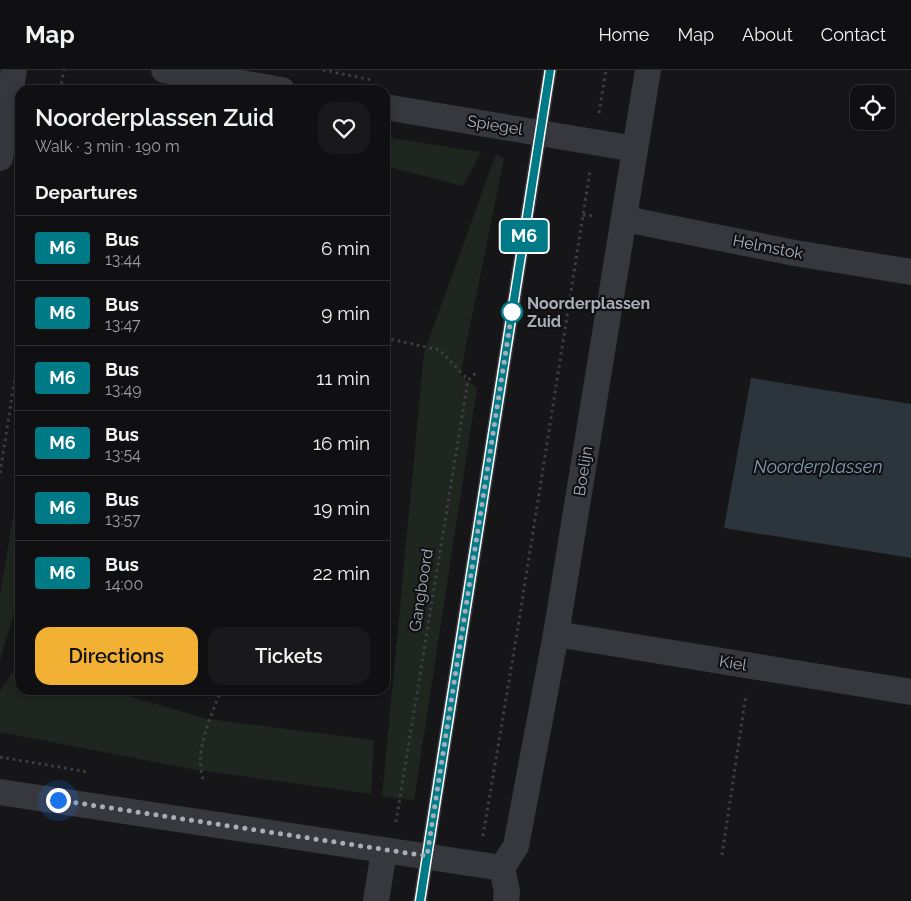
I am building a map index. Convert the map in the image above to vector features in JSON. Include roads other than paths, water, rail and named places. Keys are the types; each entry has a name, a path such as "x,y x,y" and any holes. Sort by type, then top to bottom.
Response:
{"street":[{"path":"0,158 14,70"},
{"path":"164,70 252,85"},
{"name":"Boelijn","path":"491,866 516,846 556,634 648,70"},
{"name":"Spiegel","path":"390,108 635,149"},
{"name":"Helmstok","path":"625,219 911,272"},
{"name":"Kiel","path":"556,634 911,692"},
{"path":"0,792 491,866 507,892 506,901"},
{"path":"376,901 384,851"}],"lane":[{"path":"420,901 550,70"}],"water":[{"name":"Noorderplassen","path":"751,378 911,404 911,558 724,528"}],"place":[{"name":"Noorderplassen Zuid","path":"512,312"}]}
